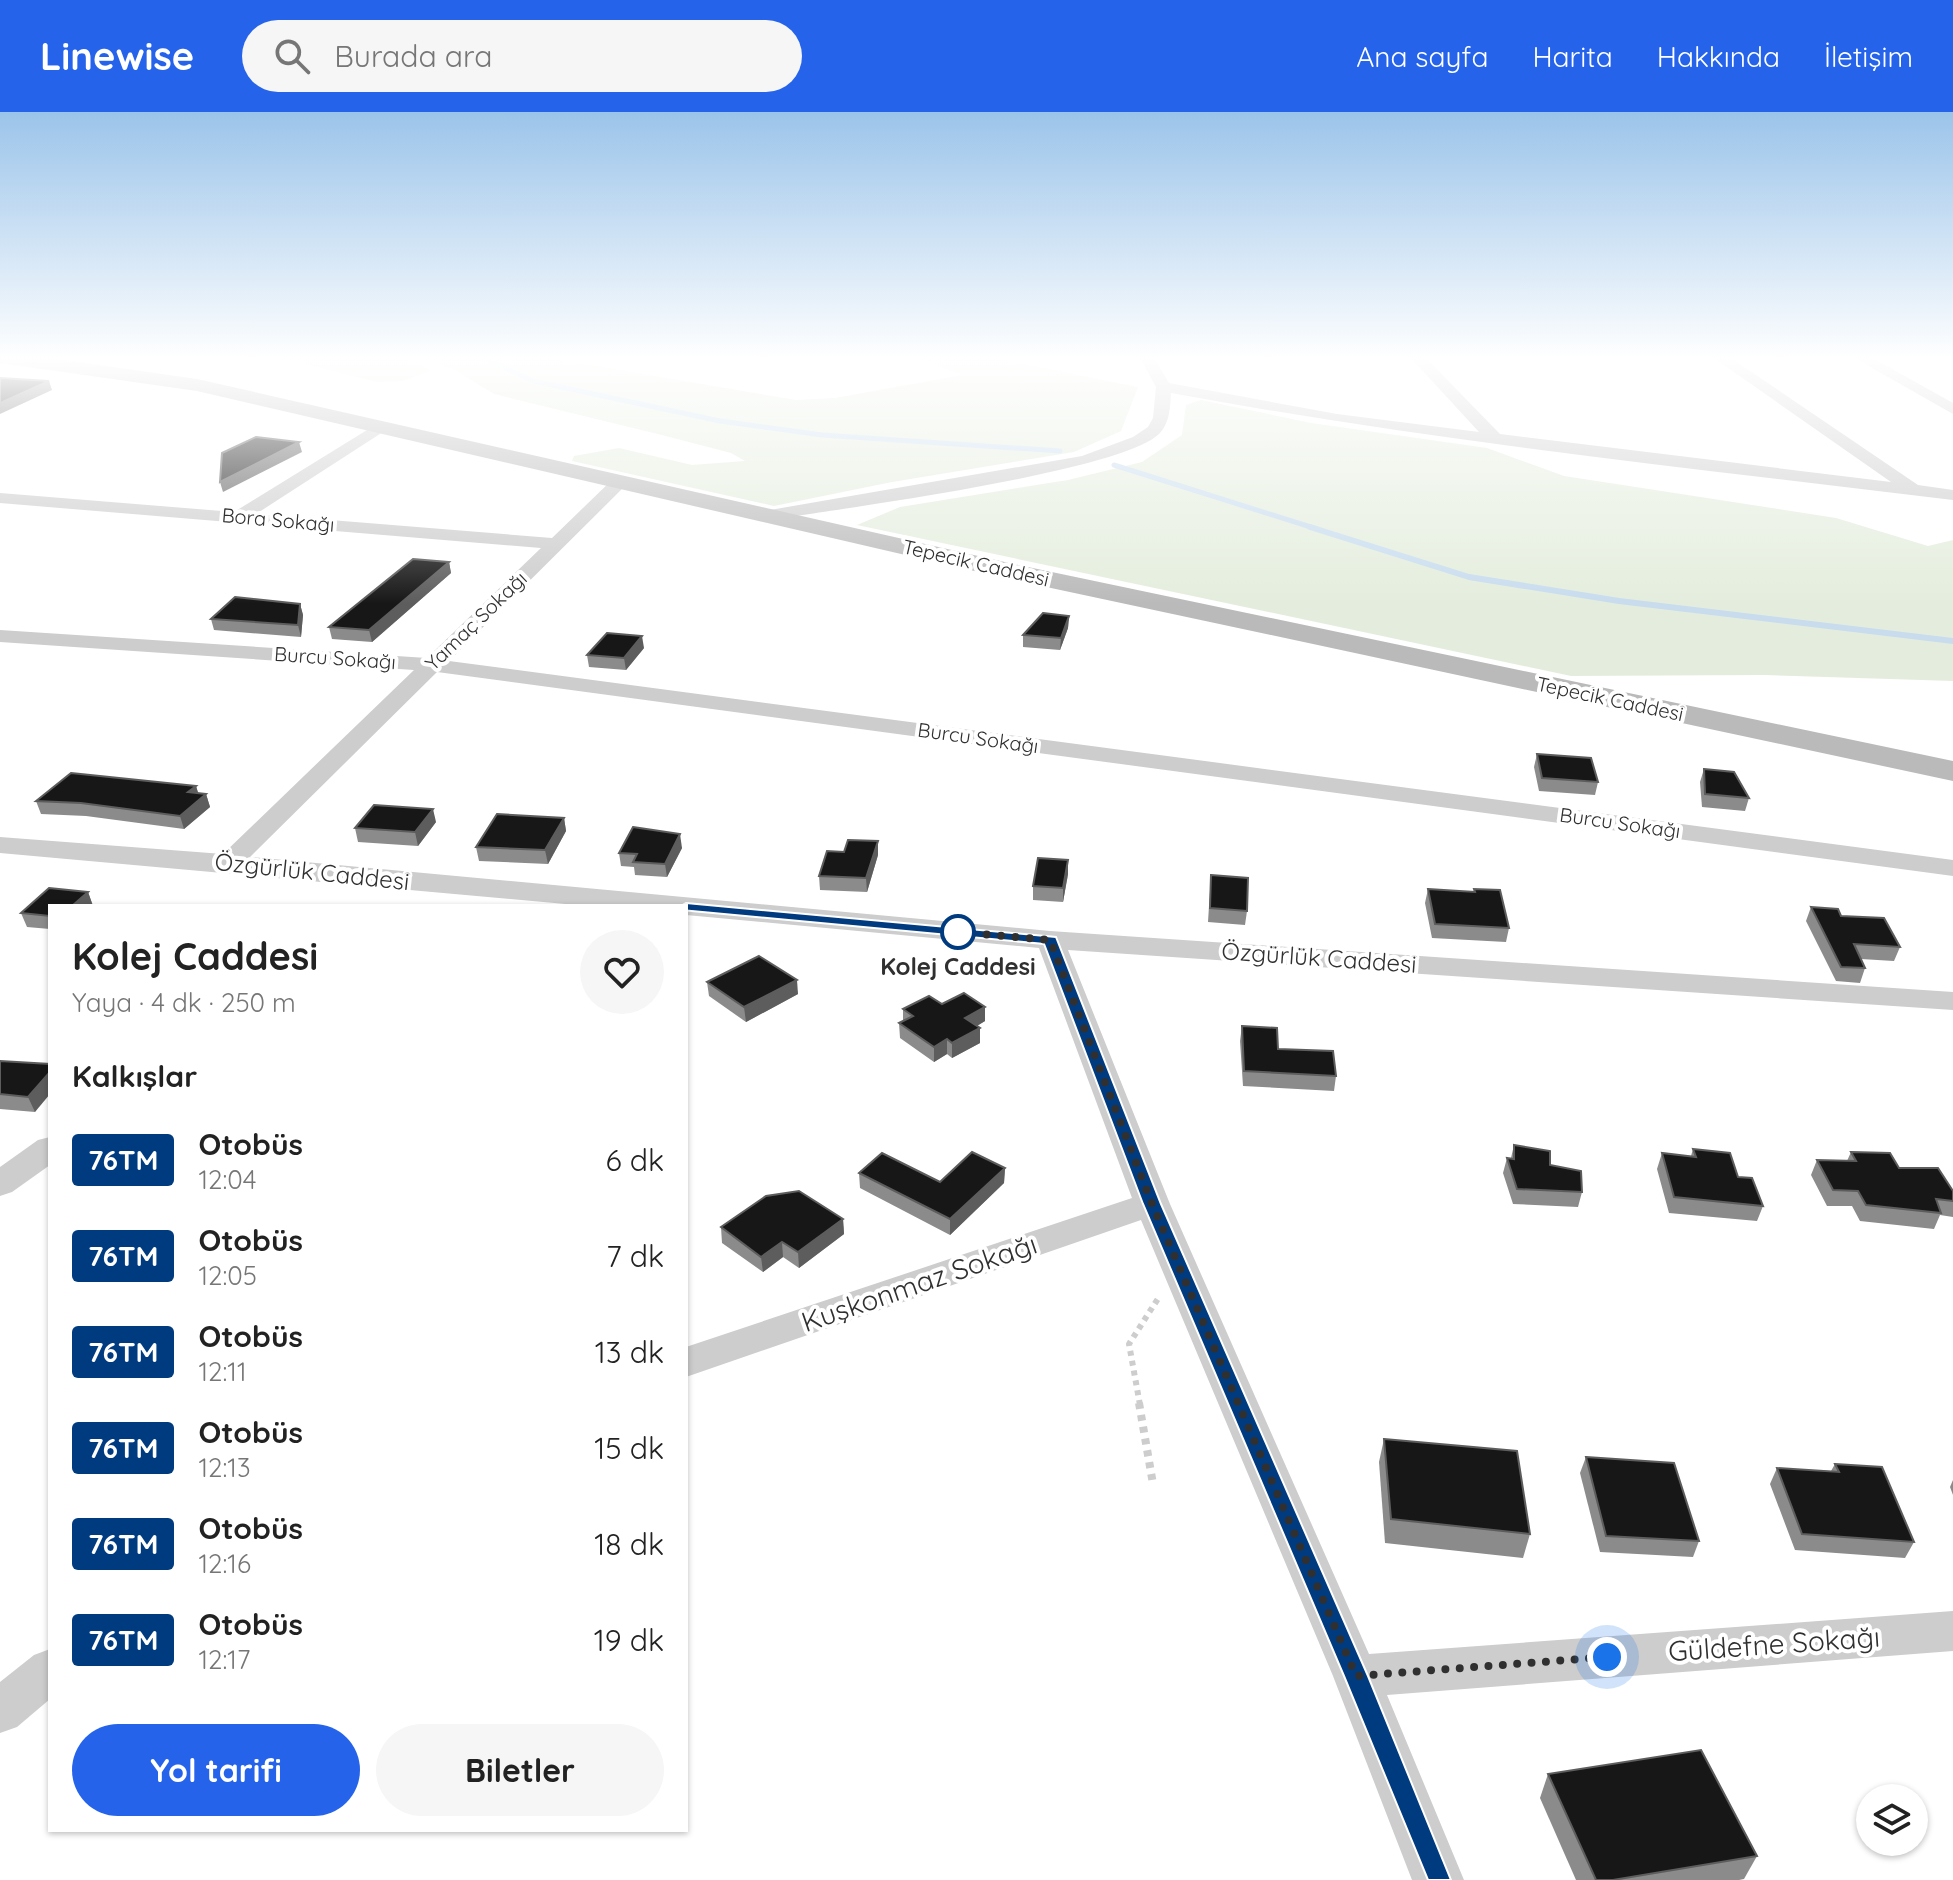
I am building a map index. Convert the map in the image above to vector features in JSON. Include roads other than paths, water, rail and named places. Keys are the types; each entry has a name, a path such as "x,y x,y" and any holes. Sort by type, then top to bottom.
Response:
{"street":[{"path":"238,517 362,439"},
{"name":"Tepecik Caddesi","path":"430,439 1024,575 1953,771"},
{"path":"770,515 1102,456 1140,439"},
{"path":"1479,439 1953,495"},
{"path":"1839,439 1916,491"},
{"name":"Yamaç Sokağı","path":"229,863 620,482"},
{"name":"Bora Sokağı","path":"0,498 556,544"},
{"name":"Burcu Sokağı","path":"0,636 431,665 1953,868"},
{"name":"Özgürlük Caddesi","path":"0,845 229,863 650,904"},
{"path":"391,904 420,883"},
{"name":"Özgürlük Caddesi","path":"688,907 1050,940 1953,1001"},
{"path":"1050,940 1152,1204 1356,1676 1438,1880"},
{"path":"0,1184 48,1149"},
{"name":"Kuşkonmaz Sokağı","path":"688,1361 1152,1204"},
{"name":"Güldefne Sokağı","path":"1356,1676 1953,1631"},
{"path":"0,1711 48,1672"}],"waterway":[{"path":"874,439 1060,451"},
{"path":"1114,465 1317,529"},
{"path":"1310,527 1469,577 1619,601 1953,641"}],"place":[{"name":"Kolej Caddesi","path":"958,932"}]}
